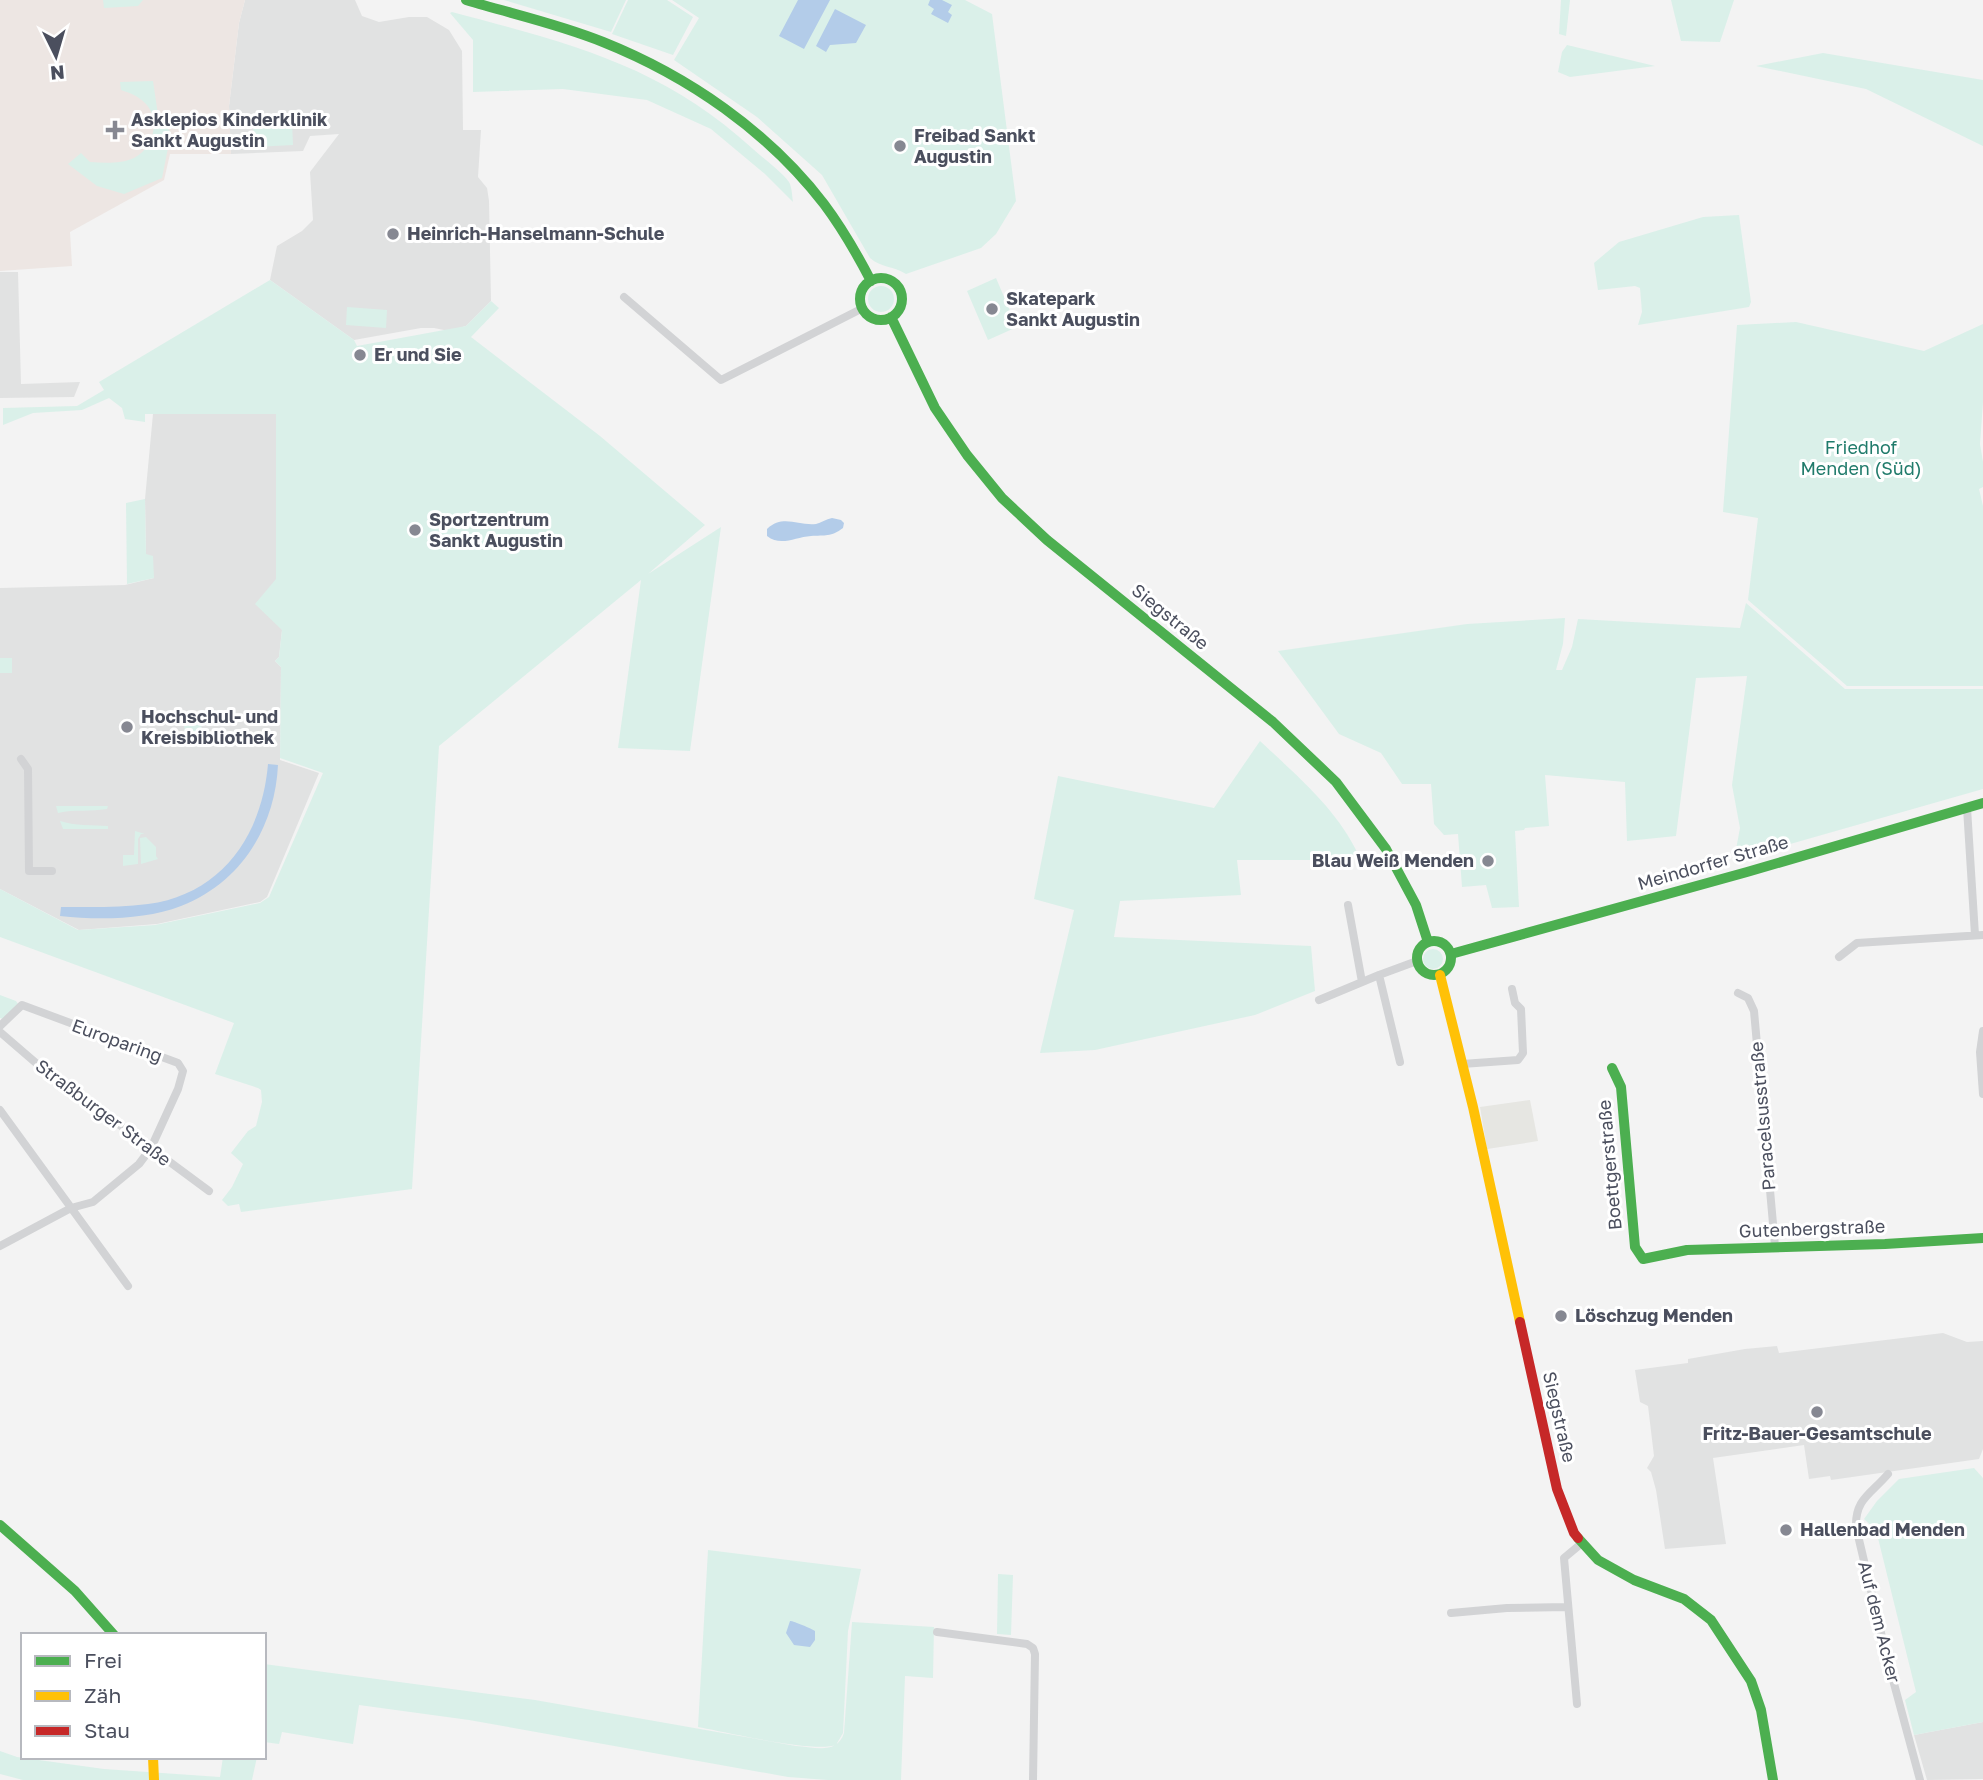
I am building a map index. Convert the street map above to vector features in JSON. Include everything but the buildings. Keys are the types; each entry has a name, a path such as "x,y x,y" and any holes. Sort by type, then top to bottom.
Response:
{"main road":[{"path":"466,0 601,41 648,61 728,110 771,147 810,187 849,240 871,281"},
{"path":"878,278 891,280 900,290 901,306 891,317 878,319 863,309 862,290 871,281 878,278"},
{"name":"Siegstraße","path":"891,317 935,408 967,455 1002,498 1047,540 1273,722 1336,782 1386,849 1416,905 1428,942"},
{"name":"Meindorfer Straße","path":"1451,954 1983,803"},
{"path":"1428,942 1444,944 1451,954 1449,968 1440,975 1426,974 1417,961 1418,952 1428,942"},
{"name":"Siegstraße","path":"1440,975 1558,1495 1572,1529 1598,1560 1616,1571 1684,1599 1711,1620 1751,1681 1761,1710 1773,1780"},
{"name":"Boettgerstraße","path":"1612,1068 1621,1087 1635,1247 1643,1259"},
{"name":"Gutenbergstraße","path":"1643,1259 1687,1250 1757,1249 1774,1245 1885,1244 1983,1237"},
{"path":"0,1525 69,1583 112,1633"},
{"path":"153,1759 155,1780"}],"street":[{"path":"624,297 721,380 863,309"},
{"path":"21,759 27,769 29,871 52,871"},
{"path":"1839,957 1857,943 1979,935 1967,808"},
{"path":"1348,905 1362,982"},
{"path":"1319,1000 1417,961"},
{"path":"1379,975 1399,1062"},
{"path":"1462,1064 1518,1060 1523,1053 1521,1009 1515,1003 1512,989"},
{"name":"Paracelsusstraße","path":"1738,993 1748,998 1754,1011 1774,1245"},
{"name":"Europaring","path":"0,1026 22,1005 178,1063 183,1072 182,1080 151,1148 139,1164 93,1202 71,1208 0,1246"},
{"path":"1983,1031 1980,1052 1983,1094"},
{"name":"Straßburger Straße","path":"0,1032 36,1063 209,1191"},
{"path":"0,1110 128,1286"},
{"name":"Auf dem Acker","path":"1888,1475 1860,1503 1855,1512 1856,1527 1920,1780"},
{"path":"1577,1704 1564,1558 1582,1543"},
{"path":"1451,1613 1507,1608 1567,1607"},
{"path":"937,1632 1027,1644 1033,1648 1033,1780"}],"shaded area":[{"name":"Asklepios Kinderklinik Sankt Augustin","path":"0,0 245,0 239,23 229,106 231,154 170,154 164,180 70,232 72,266 0,271"},
{"path":"245,0 355,0 362,16 379,22 427,17 449,30 462,51 463,130 481,130 478,177 487,188 489,201 491,301 466,326 449,331 421,328 354,340 270,280 277,246 302,231 313,220 310,172 339,134 310,136 303,151 231,154 229,106 239,23"},
{"path":"0,272 18,272 21,384 80,382 74,397 0,398"},
{"path":"276,413 276,580 282,630 279,657 275,661 281,667 280,760 319,773 267,897 260,902 157,924 79,930 0,889 0,588 125,585 154,578 146,554 145,499 153,414"},
{"path":"1530,1100 1538,1141 1487,1149 1480,1107"},
{"path":"1943,1333 1967,1342 1983,1341 1983,1449 1979,1459 1831,1480 1830,1476 1809,1479 1804,1445 1713,1458 1726,1544 1665,1549 1656,1490 1651,1472 1647,1468 1654,1456 1648,1406 1640,1402 1635,1370 1688,1363 1688,1359 1745,1349 1777,1346 1779,1353"},
{"path":"1983,1722 1983,1779 1927,1780 1914,1735"}],"green space":[{"path":"103,0 143,0 138,6 104,8"},
{"path":"504,0 626,0 611,32"},
{"path":"628,0 667,0 693,17 673,55 612,34"},
{"name":"Freibad Sankt Augustin","path":"672,0 965,0 992,14 1016,201 996,234 981,248 906,274 874,261 822,175 757,117 674,60 699,18"},
{"path":"1561,0 1570,0 1566,36 1559,34"},
{"path":"1671,0 1734,0 1720,42 1681,41"},
{"path":"450,13 575,47 649,77 719,120 781,173 790,184 793,202 765,174 711,129 647,100 563,89 473,92 473,40"},
{"path":"1567,45 1655,66 1570,77 1558,72 1562,52"},
{"path":"1823,53 1983,80 1983,146 1866,89 1756,66"},
{"path":"153,81 158,115 171,133 162,178 124,194 97,186 68,164 81,153 90,162 107,163 129,160 141,153 153,133 153,117 142,101 121,90 120,82"},
{"path":"292,122 293,145 254,147 253,124"},
{"path":"1739,215 1751,302 1749,307 1638,325 1642,312 1640,288 1635,286 1598,290 1594,263 1619,242 1703,217"},
{"name":"Skatepark Sankt Augustin","path":"996,278 1017,327 988,340 967,291"},
{"path":"270,280 354,340 357,346 466,326 491,301 499,308 471,337 600,436 705,525 648,574 721,527 690,751 618,748 641,580 439,746 412,1189 241,1212 239,1204 228,1206 222,1200 243,1164 231,1153 248,1131 256,1126 262,1102 261,1090 258,1088 215,1074 234,1023 0,937 0,889 78,930 155,925 260,903 269,897 323,773 280,758 281,667 275,661 279,657 282,630 255,604 276,579 276,414 145,414 145,422 125,419 122,408 109,398 82,410 33,413 3,425 3,408 77,406 104,390 99,382"},
{"path":"881,286 890,290 894,299 890,308 881,312 872,308 868,299 872,290"},
{"path":"347,307 387,310 386,328 346,325"},
{"name":"Friedhof Menden (Süd)","path":"1796,322 1924,351 1983,324 1980,444 1983,487 1979,489 1983,506 1983,686 1847,686 1748,600 1758,518 1723,512 1737,325"},
{"path":"145,499 146,554 153,556 154,578 127,584 126,503"},
{"path":"1746,603 1845,689 1983,689 1983,789 1734,860 1740,828 1732,785 1747,676 1696,678 1676,836 1627,841 1625,782 1545,775 1549,826 1515,831 1519,907 1492,908 1486,885 1462,887 1458,834 1444,835 1434,824 1431,784 1402,784 1381,753 1339,734 1278,651 1467,624 1565,618 1563,644 1556,670 1562,670 1572,647 1578,619 1740,628"},
{"path":"0,658 12,658 12,673 0,673"},
{"path":"201,722 202,741 185,741 184,723"},
{"path":"1260,741 1327,807 1358,854 1336,860 1237,860 1241,895 1120,901 1114,937 1311,946 1315,991 1255,1015 1095,1050 1040,1053 1074,910 1034,899 1058,776 1214,808"},
{"path":"56,806 108,806 107,809 58,813"},
{"path":"60,821 78,825 108,826 108,829 63,829"},
{"path":"135,831 145,834 141,834 138,839 138,864 123,866 123,855 134,855"},
{"path":"146,837 156,847 158,859 141,864 140,838"},
{"path":"1433,949 1440,952 1443,959 1440,966 1433,969 1426,966 1423,959 1426,952"},
{"path":"0,995 18,1004 3,1019 0,1018"},
{"path":"1974,1468 1983,1478 1983,1722 1914,1735 1905,1700 1916,1692 1876,1530 1864,1519 1899,1479"},
{"path":"708,1550 861,1569 848,1631 843,1733 836,1745 825,1747 790,1744 698,1727"},
{"path":"998,1574 1013,1575 1011,1635 997,1634"},
{"path":"852,1622 934,1627 933,1678 905,1676 901,1780 788,1777 469,1720 359,1705 353,1744 282,1732 279,1744 266,1742 266,1664 535,1700 796,1746 830,1747 841,1740 844,1733"},
{"path":"0,1751 21,1759 104,1769 220,1777 223,1759 257,1759 252,1780 23,1780 0,1774"}],"water":[{"path":"798,0 830,0 804,49 779,36"},
{"path":"930,0 942,0 952,5 948,12 952,15 948,23 931,14 934,9 928,5"},
{"path":"835,9 866,25 856,43 830,45 826,52 816,46"},
{"path":"832,518 844,523 843,528 831,534 783,541 767,536 767,529 779,522 816,524"},
{"path":"268,764 278,765 270,810 262,831 237,868 221,883 202,896 167,911 105,918 60,916 61,907 126,906 174,898 197,888 217,874 247,837 264,790"},
{"path":"790,1621 815,1631 815,1640 810,1647 794,1645 786,1633"}],"traffic: fast":[{"path":"466,0 552,24 603,42 666,71 724,108 802,177 837,222 871,281"},
{"path":"881,278 896,284 902,299 896,314 881,320 866,314 860,299 866,284 881,278"},
{"path":"891,317 935,408 967,455 1002,498 1047,540 1273,722 1336,782 1386,849 1416,905 1428,942"},
{"path":"1451,954 1983,803"},
{"path":"1434,941 1446,946 1451,958 1446,970 1434,975 1422,970 1417,958 1422,946 1434,941"},
{"path":"1612,1068 1621,1087 1635,1247 1643,1259 1687,1250 1983,1238"},
{"path":"0,1525 75,1591 112,1633"},
{"path":"1578,1538 1598,1560 1634,1580 1684,1599 1711,1620 1751,1681 1761,1710 1773,1780"}],"traffic: slow":[{"path":"1440,975 1473,1107 1520,1322"},
{"path":"153,1759 154,1780"}],"traffic: jam":[{"path":"1520,1322 1557,1489 1578,1538"}],"place":[{"name":"Asklepios Kinderklinik Sankt Augustin","path":"115,130"},
{"name":"Freibad Sankt Augustin","path":"900,146"},
{"name":"Heinrich-Hanselmann-Schule","path":"393,234"},
{"name":"Skatepark Sankt Augustin","path":"992,309"},
{"name":"Er und Sie","path":"360,355"},
{"name":"Sportzentrum Sankt Augustin","path":"415,530"},
{"name":"Hochschul- und Kreisbibliothek","path":"127,727"},
{"name":"Blau Weiß Menden","path":"1488,861"},
{"name":"Löschzug Menden","path":"1561,1316"},
{"name":"Fritz-Bauer-Gesamtschule","path":"1817,1412"},
{"name":"Hallenbad Menden","path":"1786,1530"}]}
